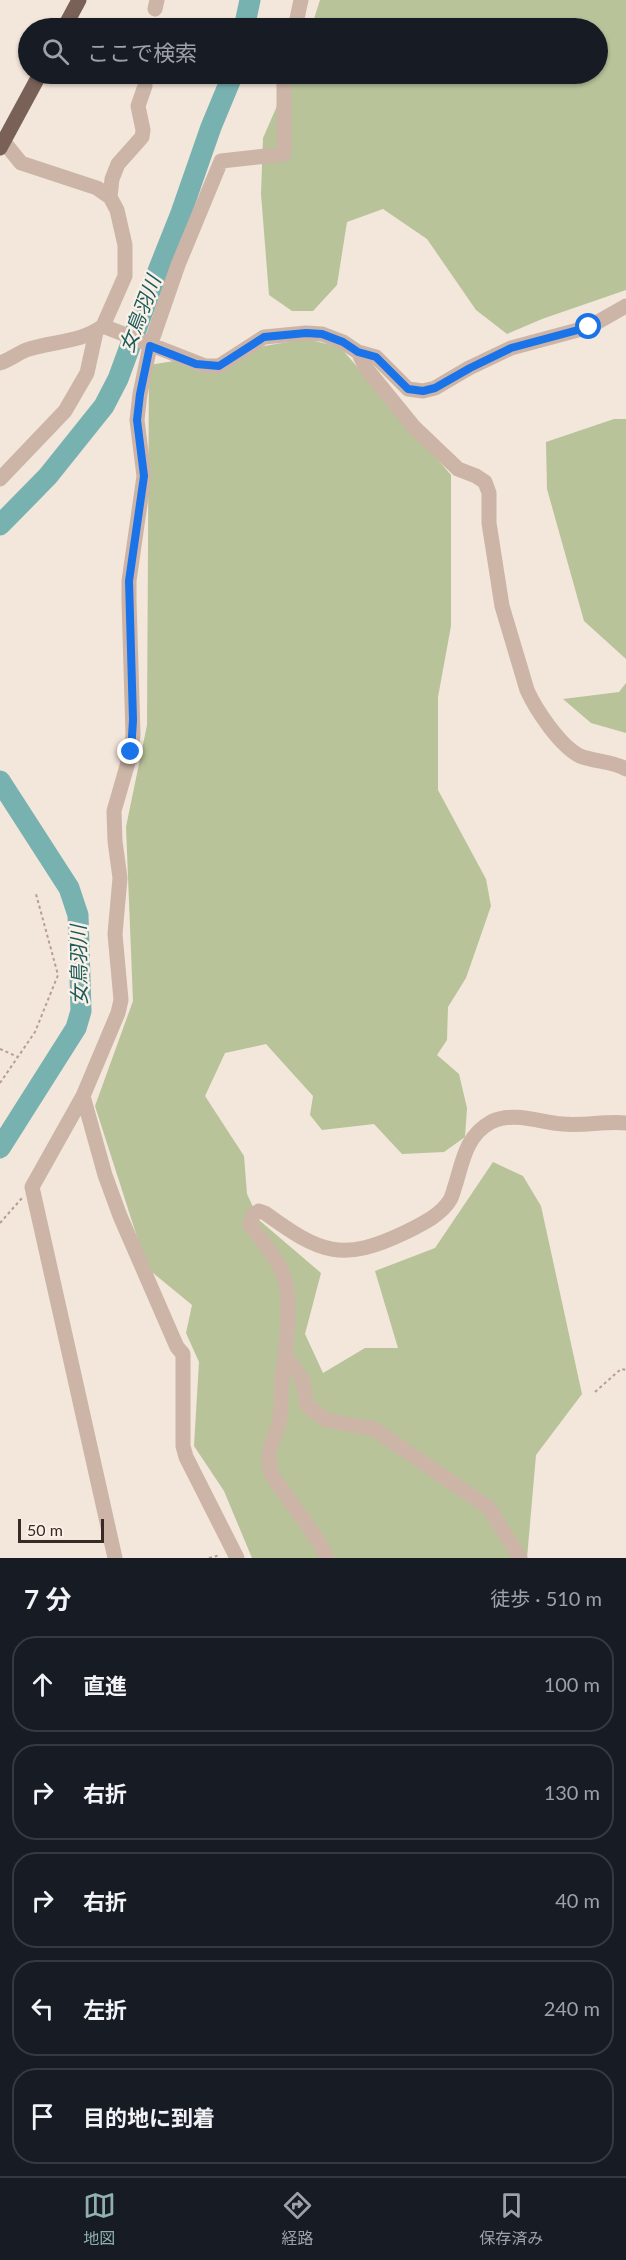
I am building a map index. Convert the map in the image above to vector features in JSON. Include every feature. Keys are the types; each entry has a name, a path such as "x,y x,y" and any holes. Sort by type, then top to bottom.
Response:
{"main road":[{"path":"69,18 79,0"},
{"path":"2,145 35,84"}],"street":[{"path":"297,18 301,0"},
{"path":"115,1558 32,1187 83,1096 112,1030 121,1000 115,945 120,878 114,812 131,752 133,735 129,581 144,476 137,420 147,345 220,161 284,154 284,84"},
{"path":"110,197 112,179 118,164 142,136 138,106 145,86"},
{"path":"0,478 65,411 87,373 102,328 125,276 125,245 117,210 110,197 97,188 21,163 2,145"},
{"path":"0,363 26,350 65,342 102,328 205,366 219,366 264,337 322,334 343,342 358,352 376,357 408,389 423,391 435,388 511,348 589,327 626,306"},
{"path":"358,352 366,368 414,427 458,469 485,482 489,493 489,523 502,606 532,701 573,752 582,757 626,769"},
{"path":"83,1096 102,1164 120,1216 177,1347 183,1354 183,1446 186,1456 237,1558"},
{"path":"327,1558 319,1542 272,1475 269,1466 270,1446 280,1419 282,1377 286,1357 287,1292 283,1274 250,1224 253,1215 259,1211 265,1213 299,1238 324,1248 344,1251 376,1245 435,1216 450,1200 468,1145 475,1134 492,1122 511,1117 564,1124 609,1121 626,1123"},
{"path":"286,1357 302,1379 307,1405 326,1420 375,1429 489,1508 520,1558"}],"path":[{"path":"0,1083 35,1032 58,975 36,894"},
{"path":"0,1049 18,1057"},
{"path":"0,1222 32,1187"},
{"path":"595,1392 621,1369 626,1370"}],"green space":[{"path":"320,0 626,0 626,290 542,319 507,334 476,310 427,239 383,209 347,222 337,285 313,311 292,311 269,295 261,194 263,138 287,84 608,84 608,18 314,18"},
{"path":"306,339 340,347 451,475 451,626 438,697 438,790 486,879 491,906 466,978 448,1007 447,1040 437,1055 459,1074 467,1108 465,1137 444,1152 402,1154 374,1124 322,1130 310,1115 313,1096 266,1044 225,1053 205,1096 244,1156 247,1194 259,1220 321,1273 305,1334 323,1373 365,1348 398,1348 375,1271 435,1248 493,1162 523,1176 541,1206 582,1394 536,1455 527,1558 252,1558 224,1491 194,1446 199,1362 186,1333 192,1305 147,1268 95,1106 133,1001 126,827 147,725 149,365 174,361 200,372 264,346"},
{"path":"614,419 626,419 626,659 584,621 547,489 546,442"},
{"path":"626,683 626,733 591,723 563,699 619,692"}],"waterway":[{"name":"女鳥羽川","path":"246,18 250,0"},
{"name":"女鳥羽川","path":"0,525 48,476 104,406 118,379 229,84"},
{"name":"女鳥羽川","path":"0,781 69,888 78,915 81,1011 76,1028 0,1148"}],"route":[{"path":"131,752 133,720 129,581 144,476 137,420 150,346 196,364 219,366 264,337 306,333 322,334 343,342 358,352 376,357 408,389 423,391 435,388 511,348 589,327"}]}
